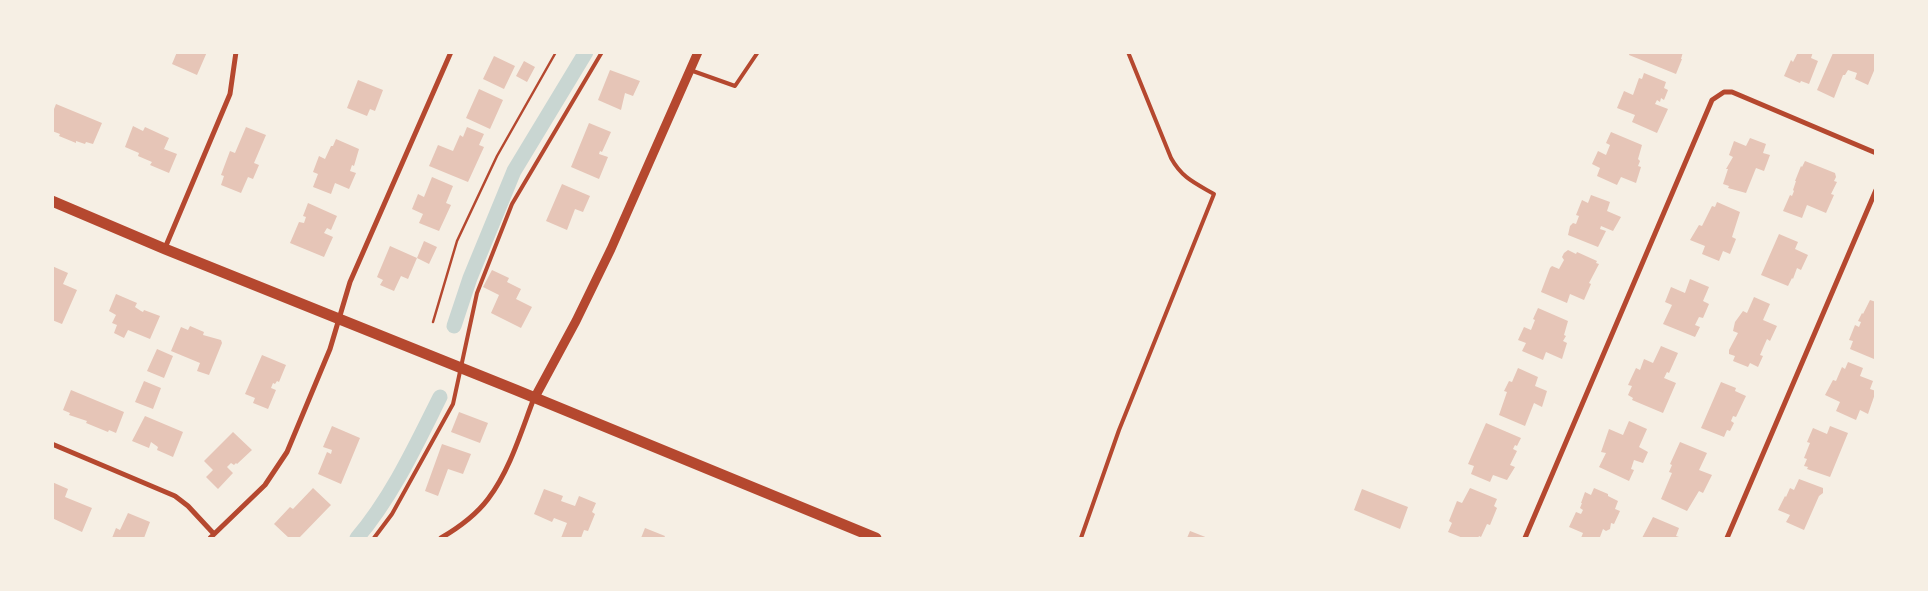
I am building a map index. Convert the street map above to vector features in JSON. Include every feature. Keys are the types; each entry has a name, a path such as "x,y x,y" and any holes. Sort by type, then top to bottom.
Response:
{"main road":[{"path":"52,201 165,249 534,397 876,538"}],"street":[{"path":"165,249 230,94 236,52"},
{"path":"52,444 175,496 188,506 212,536 265,485 280,464 328,356 350,282 451,52"},
{"path":"440,538 459,527 488,500 507,466 534,397 576,321 611,249 698,52"},
{"path":"1526,538 1708,107 1718,96 1724,92 1732,92 1876,153"},
{"path":"1727,538 1876,190"}],"lane":[{"path":"374,538 392,514 453,404 478,293 512,204 602,52"},
{"path":"690,70 735,86 758,52"},
{"path":"1081,538 1119,430 1214,194 1190,181 1178,171 1128,52"}],"path":[{"path":"433,322 461,233 497,156 556,52"}],"building":[{"path":"177,52 207,52 197,75 172,64"},
{"path":"1630,52 1683,52 1676,74 1629,55"},
{"path":"1798,52 1813,52 1811,58 1818,61 1809,84 1801,81 1800,83 1784,76 1791,60 1793,62"},
{"path":"1876,52 1876,66 1868,85 1855,79 1857,73 1848,70 1843,75 1834,98 1817,90 1833,53"},
{"path":"494,56 515,66 504,89 483,79"},
{"path":"524,61 535,67 527,82 516,76"},
{"path":"610,70 640,81 633,96 625,93 621,110 598,100"},
{"path":"1644,73 1666,82 1664,88 1668,90 1664,100 1661,98 1660,102 1657,100 1655,104 1668,109 1657,133 1632,122 1635,115 1617,108 1624,91 1633,95 1639,78 1642,79"},
{"path":"358,80 383,90 375,111 370,109 367,116 347,108"},
{"path":"479,89 503,100 490,129 466,118"},
{"path":"56,104 102,123 93,144 76,141 76,143 52,131 52,114"},
{"path":"589,123 611,132 602,152 600,151 599,154 608,157 599,179 571,167"},
{"path":"133,126 143,131 145,127 169,138 164,149 177,154 169,173 150,165 152,162 138,156 139,153 125,147"},
{"path":"246,127 266,135 254,163 259,165 253,179 248,177 241,193 221,185 224,176 221,175 230,151 235,153"},
{"path":"467,127 484,134 479,145 484,147 468,182 429,166 438,145 453,151 460,135 463,137"},
{"path":"1611,132 1642,145 1638,159 1640,161 1638,166 1641,167 1636,183 1621,177 1617,185 1597,176 1600,168 1592,164 1598,151 1606,155 1610,145 1606,143"},
{"path":"1750,138 1766,144 1763,153 1770,155 1764,171 1756,168 1746,193 1728,188 1729,186 1723,184 1728,169 1726,169 1733,157 1729,155 1734,141 1746,146"},
{"path":"336,139 359,149 354,166 352,165 350,171 356,173 349,189 335,183 331,194 313,187 318,174 313,172 319,156 325,159"},
{"path":"1805,161 1835,173 1834,181 1837,182 1831,194 1834,195 1826,213 1807,205 1802,218 1783,211 1790,195 1792,196 1795,181"},
{"path":"432,177 453,186 446,203 451,205 439,231 419,223 423,214 412,209 418,194 424,197"},
{"path":"562,184 590,196 583,212 575,209 567,230 546,221"},
{"path":"1591,195 1610,202 1607,211 1621,217 1613,231 1601,226 1600,229 1606,231 1598,247 1568,235 1570,226 1573,223 1576,224 1579,216 1576,215 1582,200 1588,203"},
{"path":"1717,202 1740,212 1732,237 1736,239 1730,254 1723,251 1719,261 1702,254 1705,246 1690,240 1699,225 1702,226 1712,206 1715,207"},
{"path":"308,203 337,216 331,230 327,228 324,233 333,237 324,257 290,243 299,222 304,223 306,217 303,216"},
{"path":"1779,234 1798,242 1795,249 1808,255 1801,270 1797,268 1788,286 1761,275"},
{"path":"424,241 437,247 429,264 417,258"},
{"path":"390,246 417,258 408,279 401,276 394,291 380,285 383,280 377,277"},
{"path":"1568,250 1597,261 1596,263 1599,264 1589,283 1591,284 1584,300 1570,294 1567,303 1541,292 1550,268 1552,266 1559,269 1564,260 1562,257"},
{"path":"52,266 68,273 63,284 77,290 62,324 52,320"},
{"path":"492,270 509,278 507,282 521,289 516,299 532,307 521,328 491,313 499,295 483,287"},
{"path":"1690,279 1709,287 1703,301 1709,304 1703,318 1699,317 1695,325 1700,327 1695,337 1663,324 1672,305 1665,302 1671,287 1685,293"},
{"path":"116,294 137,303 135,307 143,312 144,310 160,316 150,339 128,330 124,338 114,333 117,325 112,323 116,315 109,311"},
{"path":"1754,297 1770,304 1763,320 1777,326 1770,341 1767,339 1760,355 1763,356 1758,367 1750,363 1748,367 1733,361 1735,356 1729,354 1729,350 1738,333 1733,331 1735,322 1743,311 1747,313"},
{"path":"1870,300 1876,302 1876,355 1874,359 1850,349 1853,341 1849,340 1855,325 1859,327 1861,322 1858,321"},
{"path":"1538,308 1568,321 1564,335 1566,336 1563,341 1567,343 1562,359 1546,352 1543,360 1522,351 1526,343 1518,340 1524,327 1531,330"},
{"path":"190,326 204,332 203,335 221,340 222,343 209,375 197,371 200,363 171,351 181,327 188,330"},
{"path":"1661,346 1678,353 1669,373 1667,372 1664,378 1676,383 1663,413 1632,400 1633,398 1628,395 1632,386 1628,385 1636,368 1640,370 1644,359 1653,363"},
{"path":"157,349 173,356 164,378 147,371"},
{"path":"262,355 286,365 279,382 273,383 271,388 276,390 268,409 253,403 255,398 245,394"},
{"path":"1848,362 1863,368 1860,376 1873,381 1870,389 1876,391 1868,414 1860,410 1856,420 1836,411 1840,402 1825,395 1833,380 1836,381 1842,367 1845,369"},
{"path":"1518,368 1538,377 1535,386 1547,391 1542,407 1534,403 1525,426 1499,415 1507,392 1504,391 1509,381 1512,382"},
{"path":"144,381 161,388 153,409 135,402"},
{"path":"1721,382 1736,388 1735,391 1746,396 1736,417 1733,416 1731,421 1734,423 1730,431 1727,430 1724,437 1701,428"},
{"path":"71,390 124,412 116,433 109,430 108,432 86,423 87,421 69,415 70,413 63,410"},
{"path":"459,412 488,423 480,443 451,432"},
{"path":"145,416 183,432 173,457 157,450 158,447 151,442 149,448 132,441"},
{"path":"1629,421 1647,429 1639,447 1648,452 1643,463 1634,460 1631,469 1634,470 1629,481 1599,467 1606,453 1601,452 1609,429 1623,435"},
{"path":"1486,423 1521,438 1513,449 1517,451 1510,465 1515,467 1507,480 1493,475 1490,482 1471,474 1474,466 1468,464"},
{"path":"332,426 360,438 341,484 318,474 327,452 331,454 332,450 323,447"},
{"path":"1830,426 1848,433 1830,477 1807,469 1808,467 1804,466 1807,459 1804,458 1810,443 1807,442 1813,428 1827,434"},
{"path":"233,432 252,450 237,464 231,463 227,467 233,473 218,489 206,477 213,470 204,461"},
{"path":"1680,442 1707,453 1699,470 1712,475 1703,493 1699,491 1687,511 1661,499 1672,473 1669,472 1672,465 1670,464"},
{"path":"442,444 471,454 463,474 448,469 438,496 425,491"},
{"path":"1799,479 1823,488 1823,493 1819,496 1804,530 1786,522 1790,515 1778,510 1790,488 1794,490"},
{"path":"52,482 68,489 65,497 92,508 82,532 52,518"},
{"path":"313,488 331,505 299,538 289,538 274,524 290,507 293,509"},
{"path":"1470,488 1497,499 1494,506 1497,508 1490,525 1487,524 1481,537 1479,536 1478,538 1463,538 1448,532 1452,523 1449,521 1457,501 1462,503"},
{"path":"1594,488 1618,501 1615,509 1620,511 1614,524 1611,523 1610,529 1606,531 1603,529 1600,537 1603,538 1581,538 1583,533 1569,527 1576,512 1581,514 1583,510 1580,508 1585,492 1591,495"},
{"path":"544,489 563,496 561,501 575,506 579,496 596,503 592,512 595,514 588,531 584,530 581,538 561,538 567,523 554,518 552,522 534,514"},
{"path":"1362,489 1408,507 1400,529 1354,510"},
{"path":"128,513 150,522 144,538 112,538 116,528 120,530"},
{"path":"1653,517 1679,528 1676,536 1679,537 1642,538"},
{"path":"645,528 665,536 664,538 641,538"},
{"path":"1190,531 1208,538 1187,538"}],"waterway":[{"path":"454,326 470,278 514,171 586,52"},
{"path":"357,538 392,488 440,397"}]}
